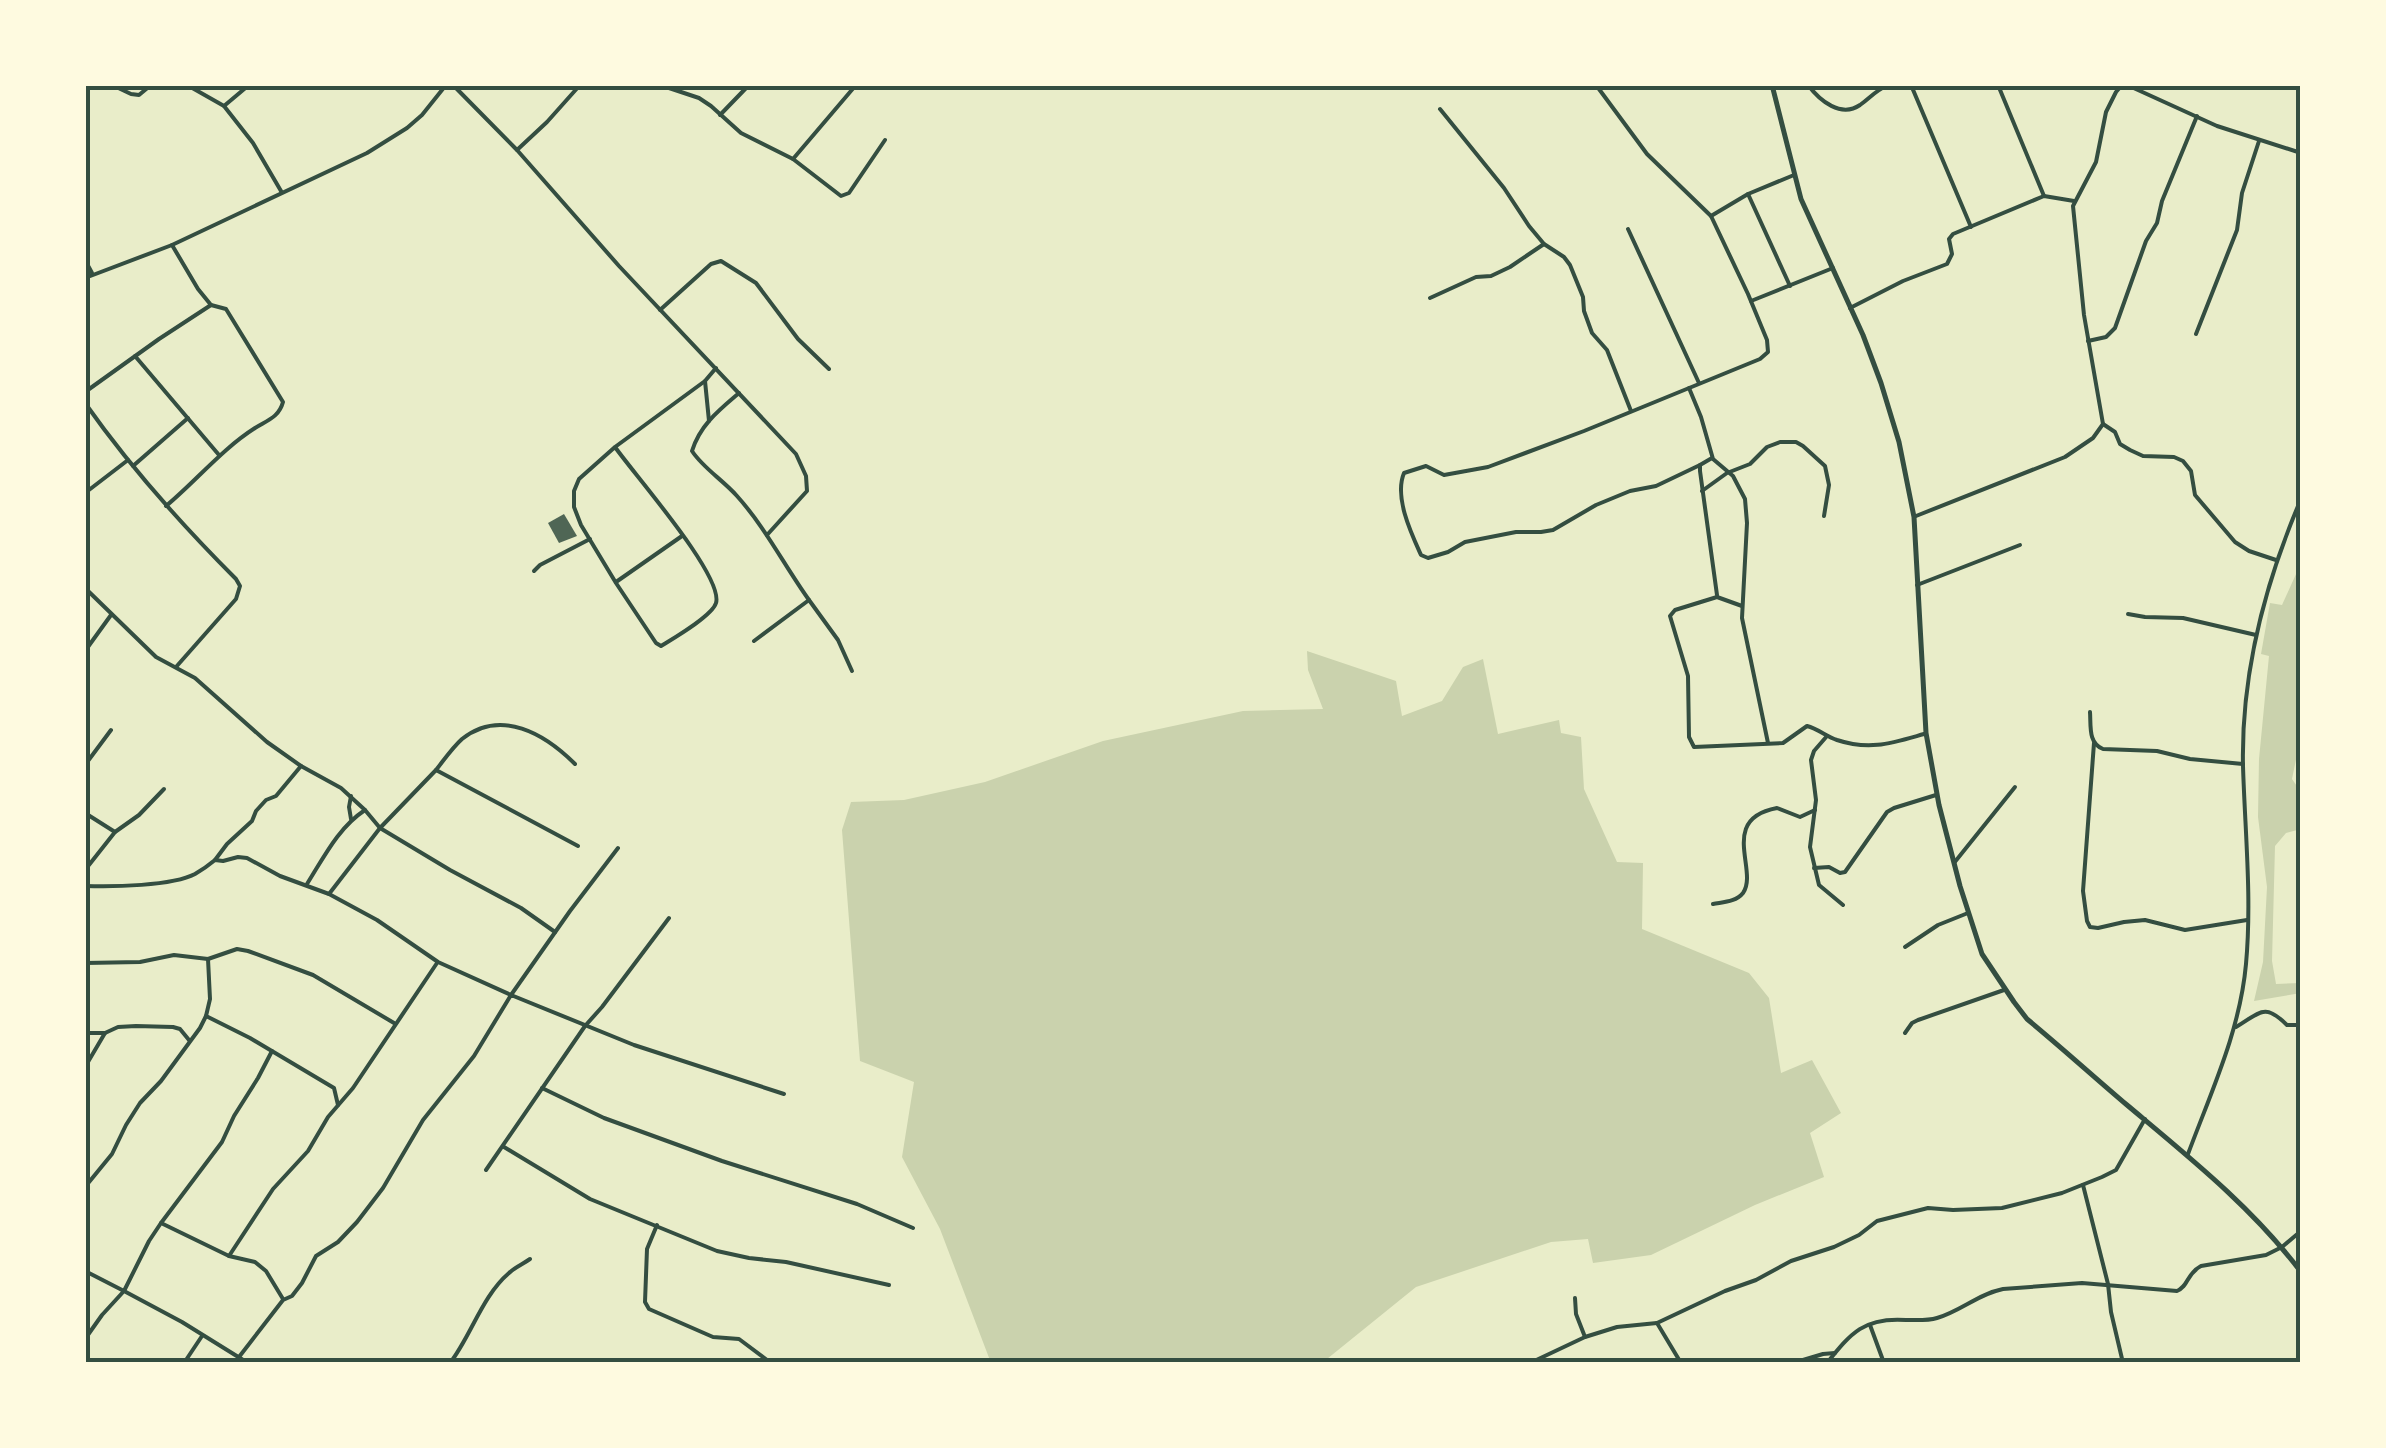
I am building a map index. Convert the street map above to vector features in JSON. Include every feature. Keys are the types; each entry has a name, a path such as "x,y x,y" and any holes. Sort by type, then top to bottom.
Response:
{"street":[{"path":"112,85 139,95 151,85"},
{"path":"187,85 224,106 253,143 281,192"},
{"path":"224,106 248,85"},
{"path":"85,278 172,245 334,170 388,141 422,114 446,85"},
{"path":"453,85 796,454 808,484 804,495 767,535"},
{"path":"517,150 580,85"},
{"path":"660,85 698,98 741,133 792,158 841,196 849,193 885,140"},
{"path":"720,115 749,85"},
{"path":"792,158 856,85"},
{"path":"1596,85 1646,154 1710,216 1751,301 1768,352 1631,412 1477,470 1444,475 1426,466 1404,473 1400,483 1403,500 1421,556 1428,558 1465,542 1548,531 1596,505 1630,491 1656,486 1712,458"},
{"path":"1772,85 1808,216 1872,358 1906,473 1914,517 1926,734 1936,794 1982,954 2028,1018 2188,1154 2282,1246 2301,1272"},
{"path":"1808,85 1820,98 1844,110 1857,107 1888,85"},
{"path":"1911,85 1971,227"},
{"path":"1998,85 2044,196"},
{"path":"1914,517 2065,457 2093,438 2103,424 2088,342 2074,201 2096,162 2106,112 2116,92 2124,85 2217,126 2301,153"},
{"path":"1440,109 1544,244 1570,266 1592,333 1607,350 1631,412"},
{"path":"2088,342 2106,337 2115,328 2197,116"},
{"path":"2196,334 2237,230 2242,193 2259,141"},
{"path":"1710,216 1748,194 1794,175"},
{"path":"1748,194 1790,286"},
{"path":"1850,308 1947,264 1952,257 1950,237 2044,196 2074,201"},
{"path":"1628,229 1700,383"},
{"path":"1430,298 1510,267 1544,244"},
{"path":"166,506 220,456 275,416 283,402 226,309 210,306 172,245"},
{"path":"85,260 93,274"},
{"path":"660,310 712,264 721,261 756,282 798,338 829,369"},
{"path":"1751,301 1833,268"},
{"path":"85,392 210,306"},
{"path":"135,356 220,456"},
{"path":"615,447 706,569 716,590 715,605 709,614 661,646 590,540 575,512 574,491 579,478 615,447 705,381 716,368"},
{"path":"705,381 708,421"},
{"path":"1688,388 1712,458 1729,472 1746,506 1744,632 1768,744"},
{"path":"739,394 708,421 692,451 736,494 767,535 838,640 852,671"},
{"path":"85,403 166,506 240,586 236,599 176,667"},
{"path":"133,466 188,418"},
{"path":"2103,424 2115,432 2124,448 2143,456 2183,461 2191,471 2195,495 2235,542 2249,552 2276,560"},
{"path":"1702,491 1729,472 1750,464 1774,444 1796,442 1826,466 1829,485 1824,516"},
{"path":"85,493 128,460"},
{"path":"1700,465 1717,596"},
{"path":"2188,1154 2228,1052 2244,979 2248,886 2243,764 2249,680 2276,560 2301,498"},
{"path":"616,583 682,536"},
{"path":"534,572 540,565 590,540"},
{"path":"1917,585 2020,545"},
{"path":"85,588 156,657 196,678 268,742 351,796 380,828 521,908 555,932"},
{"path":"1742,606 1717,596 1675,610 1670,616 1688,676 1691,744 1697,748 1783,743 1808,726 1849,743 1872,746 1926,734"},
{"path":"754,641 809,600"},
{"path":"2128,614 2183,618 2257,635"},
{"path":"85,651 112,616"},
{"path":"2090,712 2094,743 2083,891 2088,926 2094,929 2151,920 2186,930 2247,920"},
{"path":"329,894 380,828 464,738 494,723 514,726 557,746 575,764"},
{"path":"85,765 112,730"},
{"path":"1827,736 1811,760 1815,810 1810,844 1819,886 1843,905"},
{"path":"2094,743 2103,749 2157,751 2243,764"},
{"path":"85,886 110,887 196,874 215,860 301,766"},
{"path":"436,770 578,846"},
{"path":"1954,862 2014,787"},
{"path":"85,870 116,832 164,789"},
{"path":"1814,868 1845,872 1886,812 1936,794"},
{"path":"351,796 351,819"},
{"path":"1713,904 1737,898 1744,892 1743,847 1747,830 1757,815 1777,808 1795,816 1815,810"},
{"path":"306,885 336,838 351,819 365,810"},
{"path":"85,814 116,832"},
{"path":"239,1356 283,1300 302,1284 316,1256 358,1222 423,1120 474,1056 511,994 618,848"},
{"path":"215,860 247,858 377,920 438,962 585,1026 784,1094"},
{"path":"1905,947 1938,924 1968,914"},
{"path":"486,1170 585,1026 669,918"},
{"path":"85,963 140,962 174,954 208,959 237,949 264,955 313,975 394,1024"},
{"path":"85,1187 112,1154 140,1103 162,1081 206,1016 210,999 208,959"},
{"path":"229,1256 274,1189 308,1151 438,962"},
{"path":"1905,1033 1918,1020 2005,990"},
{"path":"2234,1028 2264,1012 2275,1013 2287,1025 2301,1025"},
{"path":"206,1016 334,1088 338,1105"},
{"path":"85,1034 118,1027 173,1027 190,1040"},
{"path":"85,1067 104,1033"},
{"path":"85,1339 124,1291 149,1241 222,1142 272,1051"},
{"path":"542,1088 604,1118 710,1158 857,1204 912,1228"},
{"path":"1530,1363 1616,1327 1657,1323 1792,1261 1834,1247 1877,1221 1928,1208 2002,1208 2062,1193 2116,1170 2144,1120"},
{"path":"504,1147 590,1199 717,1251 889,1286"},
{"path":"2082,1185 2108,1284 2123,1363"},
{"path":"161,1223 229,1256 255,1262 266,1271 283,1300"},
{"path":"657,1226 647,1249 644,1302 649,1309 713,1337 739,1339 770,1363"},
{"path":"1827,1363 1850,1334 1863,1325 1936,1319 2002,1289 2108,1284 2177,1291 2184,1288 2192,1271 2201,1266 2264,1256 2301,1231"},
{"path":"450,1363 494,1290 508,1273 530,1260"},
{"path":"85,1272 248,1363"},
{"path":"1575,1298 1585,1338"},
{"path":"1657,1323 1681,1363"},
{"path":"1869,1324 1884,1363"},
{"path":"184,1363 202,1336"},
{"path":"1793,1363 1835,1353"}],"green space":[{"path":"2301,563 2301,735 2292,779 2301,792 2301,829 2286,833 2275,846 2272,961 2276,984 2301,983 2301,993 2254,1001 2263,962 2267,887 2258,817 2269,656 2261,654 2270,603 2282,605"},
{"path":"1307,651 1396,681 1402,716 1442,701 1463,667 1483,659 1498,734 1559,720 1561,733 1581,737 1584,789 1617,862 1643,863 1642,929 1749,973 1769,998 1781,1073 1812,1060 1841,1113 1810,1133 1824,1177 1651,1255 1593,1263 1588,1239 1551,1242 1416,1287 1322,1363 991,1363 940,1229 902,1157 914,1082 860,1061 842,830 851,802 904,800 985,782 1103,741 1243,711 1323,709 1308,670"}],"building":[{"path":"564,514 577,536 559,543 548,523"}]}
